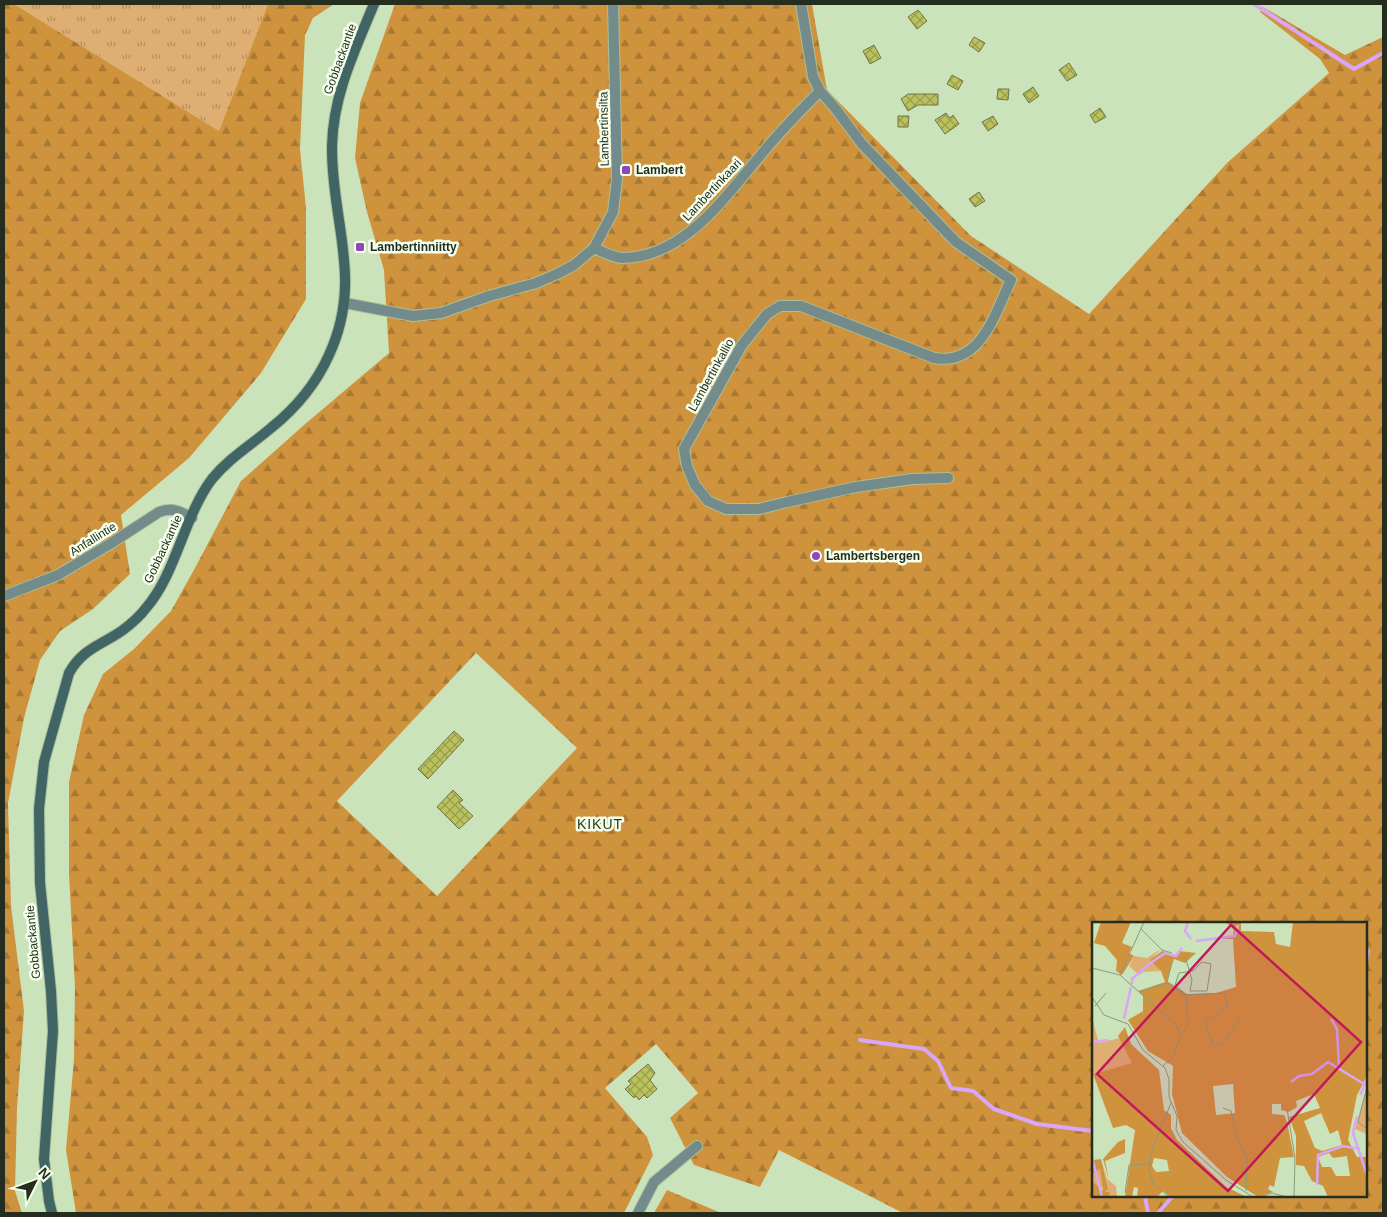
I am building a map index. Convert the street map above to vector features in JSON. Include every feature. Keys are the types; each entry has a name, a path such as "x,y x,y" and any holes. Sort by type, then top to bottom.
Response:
{"street":[{"name":"Gobbackantie","path":"52,1213 48,1201 44,1159 53,1031 51,991 40,883 39,809 44,762 69,673 73,666 88,650 123,630 146,608 162,586 206,488 226,463 297,405 315,381 336,340 345,303 345,258 333,171 334,122 342,84 374,4"},
{"name":"Lambertinsilta","path":"594,248 613,212 617,179 613,4"},
{"path":"801,4 813,77 820,92"},
{"name":"Lambertinkaari","path":"594,248 622,258 664,248 684,237 702,222 789,122 820,92"},
{"name":"Lambertinkallio","path":"820,92 835,108 862,144 956,242 1011,280 979,343 966,354 948,360 934,358 801,306 780,306 767,314 742,345 684,449 687,466 696,486 708,501 726,509 759,509 856,487 912,479 948,478"},
{"path":"345,303 413,316 441,313 489,296 536,283 574,266 594,248"},
{"name":"Anfallintie","path":"4,596 58,575 159,512 167,509 176,510 192,518"},
{"path":"638,1213 654,1182 697,1146"}],"green space":[{"path":"4,4 14,4 219,131 268,4 334,4 313,18 305,35 300,149 306,208 306,299 261,373 189,458 121,515 130,574 93,609 60,631 40,660 24,718 8,803 11,906 24,1011 17,1109 15,1191 22,1213 4,1213"},
{"path":"14,4 268,4 219,131"},
{"path":"395,4 812,4 827,90 971,236 1089,314 1227,163 1329,73 1320,59 1260,12 1263,7 1345,55 1383,37 1383,1213 903,1213 779,1150 760,1187 694,1165 670,1118 698,1093 656,1044 605,1088 647,1137 653,1155 624,1213 76,1213 66,1150 74,1059 75,988 69,874 69,782 84,715 103,674 134,649 171,611 241,481 389,353 384,270 367,212 355,158 360,103","holes":["476,653 577,748 437,896 337,801"]},
{"path":"667,1190 721,1213 654,1213"}],"building":[{"path":"918,10 927,21 917,29 908,17"},
{"path":"974,37 985,43 979,52 969,45"},
{"path":"874,45 881,58 870,64 863,51"},
{"path":"1069,63 1077,75 1067,81 1059,70"},
{"path":"952,75 963,81 958,90 947,84"},
{"path":"1033,87 1039,96 1029,103 1023,94"},
{"path":"998,89 1009,89 1008,100 997,99"},
{"path":"908,94 938,94 938,105 918,105 908,111 901,99"},
{"path":"1100,108 1106,117 1095,123 1090,115"},
{"path":"946,113 950,118 953,115 959,124 945,134 935,120"},
{"path":"898,116 909,116 908,127 898,127"},
{"path":"993,116 998,124 988,131 982,122"},
{"path":"979,192 985,201 975,207 969,199"},
{"path":"454,731 464,740 428,779 418,769"},
{"path":"453,790 463,800 459,803 473,816 459,829 437,807"},
{"path":"648,1064 655,1073 650,1080 657,1089 647,1098 644,1095 639,1100 636,1096 634,1098 625,1089 631,1084 628,1081"}],"waterway":[{"path":"1254,4 1354,69 1383,53"},
{"path":"1367,956 1368,951"},
{"path":"860,1040 924,1049 938,1061 951,1088 973,1091 994,1109 1037,1124 1092,1131"},
{"path":"1145,1197 1148,1213"},
{"path":"1158,1213 1172,1197"}],"place":[{"name":"Lambert","path":"626,170"},
{"name":"Lambertinniitty","path":"360,247"},
{"name":"Lambertsbergen","path":"816,556"}],"district":[{"name":"KIKUT","path":"600,824"}]}
